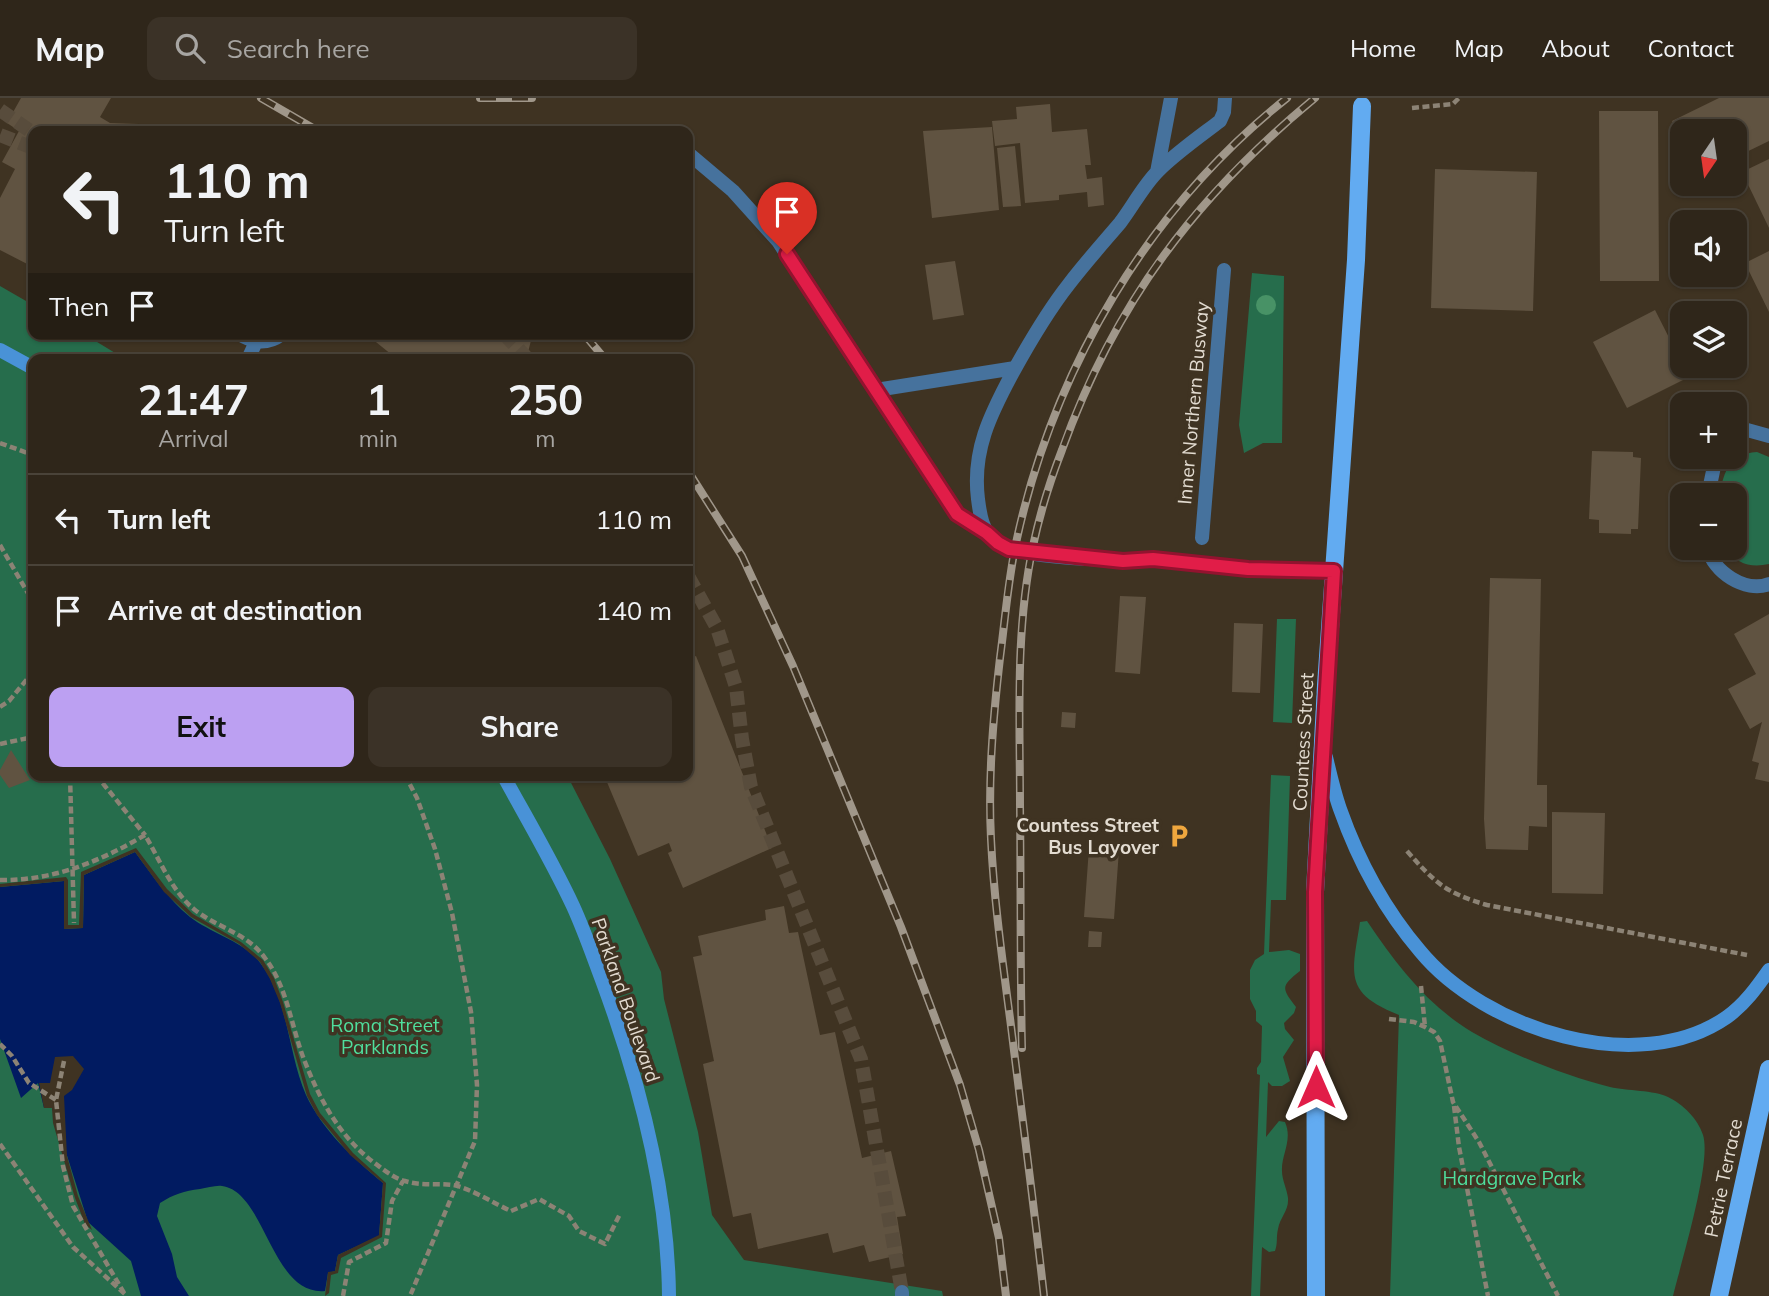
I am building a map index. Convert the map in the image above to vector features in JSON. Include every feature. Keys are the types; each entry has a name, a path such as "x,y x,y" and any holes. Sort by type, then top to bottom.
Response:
{"main road":[{"name":"Countess Street","path":"1316,1296 1315,892 1356,260 1362,106"},
{"path":"0,350 28,365"},
{"path":"1324,749 1345,821 1371,878 1398,923 1421,953 1447,978 1521,1023 1553,1035 1586,1042 1631,1044 1683,1037 1725,1018 1737,1009 1769,970"},
{"name":"Parkland Boulevard","path":"506,781 544,847 574,909 619,1025 645,1121 662,1211 668,1257 669,1296"},
{"name":"Petrie Terrace","path":"1719,1296 1762,1138 1769,1069"}],"lane":[{"path":"1157,172 1171,98"},
{"path":"987,533 981,519 976,464 985,429 1015,368 1068,285 1157,172 1220,121 1225,98"},
{"path":"693,157 733,191 778,241 957,514 998,543 1009,549 1123,561 1153,559 1248,569 1334,571"},
{"name":"Inner Northern Busway","path":"1202,538 1224,270"},
{"path":"252,340 271,340"},
{"path":"250,354 256,342"},
{"path":"876,390 1015,368"},
{"path":"1747,430 1769,436"},
{"path":"1712,560 1724,574 1743,584 1764,586 1769,583"}],"path":[{"path":"1412,107 1453,104 1459,98"},
{"path":"0,443 28,453"},
{"path":"0,545 28,593"},
{"path":"0,707 9,701 28,678"},
{"path":"0,744 28,738"},
{"path":"70,781 74,923"},
{"path":"101,781 145,835 178,891 193,909 243,937 262,954 280,981 302,1054 326,1109 355,1148 403,1181 425,1185 455,1185 512,1211 539,1199 569,1216 579,1231 605,1244 620,1214"},
{"path":"408,781 435,849 452,913 471,1012 477,1085 475,1141 410,1296"},
{"path":"0,880 24,879 73,870 113,854 145,835"},
{"path":"1407,851 1437,883 1460,897 1488,905 1747,955"},
{"path":"1420,979 1425,1027"},
{"path":"1389,1019 1414,1022 1434,1032 1440,1041 1488,1296"},
{"path":"0,1044 12,1056 29,1083 56,1100"},
{"path":"64,1061 56,1100 63,1166 73,1206 126,1294"},
{"path":"1453,1102 1479,1142 1558,1296"},
{"path":"0,1144 73,1247 126,1294"},
{"path":"343,1296 349,1262 386,1243 392,1201 403,1181"}],"green space":[{"path":"1252,273 1284,276 1282,443 1263,443 1244,453 1239,425"},
{"name":"Roma Street Parklands","path":"0,286 28,302 28,340 94,340 117,354 28,354 28,781 570,781 610,859 661,972 664,999 698,1132 712,1215 744,1260 942,1291 943,1296 0,1296"},
{"path":"1757,452 1769,457 1769,564 1744,564 1737,560 1747,560 1747,483 1722,483 1727,469 1747,469 1747,453"},
{"path":"1277,619 1296,619 1292,723 1273,722"},
{"path":"1271,775 1290,776 1286,900 1271,900 1269,952 1289,950 1300,954 1300,971 1289,980 1285,988 1296,1007 1284,1023 1285,1029 1294,1040 1283,1057 1290,1081 1282,1086 1272,1086 1268,1082 1266,1137 1279,1121 1285,1122 1288,1135 1282,1171 1288,1203 1277,1232 1275,1251 1269,1252 1262,1247 1260,1296 1251,1296 1260,1075 1257,1074 1257,1068 1261,1062 1262,1026 1256,1021 1256,1011 1250,999 1250,970 1255,960 1264,954"},
{"name":"Hardgrave Park","path":"1367,921 1413,982 1441,1009 1472,1032 1522,1057 1576,1077 1610,1087 1668,1097 1694,1118 1703,1135 1703,1167 1673,1296 1390,1296 1399,1015 1368,998 1360,990 1356,980 1354,968 1360,922"}],"shaded area":[{"path":"135,852 182,910 199,923 246,949 261,964 277,994 300,1079 313,1108 340,1143 383,1183 379,1236 338,1255 335,1271 328,1273 325,1291 307,1288 292,1278 249,1206 237,1192 220,1186 184,1192 160,1203 157,1216 172,1254 177,1277 189,1296 141,1296 131,1261 88,1222 52,1108 44,1108 38,1083 21,1098 0,1039 0,887 64,881 64,929 83,928 84,875"}],"pier":[{"path":"136,848 167,889 193,914 241,942 263,960 274,978 283,1002 310,1094 320,1113 353,1153 386,1183 382,1237 341,1258 338,1273 331,1275 329,1293 325,1296 328,1272 335,1271 338,1255 379,1235 383,1183 350,1155 317,1115 307,1096 280,1003 260,962 239,944 191,917 164,892 135,852 84,875 83,928 64,929 64,881 0,887 0,884 66,877 68,925 79,925 81,872"},
{"path":"73,1056 84,1069 72,1090 64,1096 67,1156 78,1196 92,1230 85,1224 75,1198 53,1123 52,1108 44,1108 39,1083 50,1083 55,1057"}],"building":[{"path":"21,98 111,98 100,117 110,123 170,126 28,126 28,264 0,250 0,198 15,169 2,162 19,131 7,123"},
{"path":"1719,98 1769,98 1769,141 1747,152 1747,119 1676,119"},
{"path":"1050,104 1052,132 1087,129 1091,165 1085,165 1087,179 1102,177 1104,205 1088,207 1087,192 1059,195 1059,200 1025,203 1020,143 995,146 992,121 1017,119 1016,107"},
{"path":"1599,111 1658,111 1659,281 1600,281"},
{"path":"992,127 999,210 932,218 923,131"},
{"path":"1015,146 1021,206 1003,207 997,148"},
{"path":"1769,159 1769,228 1747,182 1747,170"},
{"path":"1435,169 1537,172 1533,311 1431,308"},
{"path":"1769,251 1769,312 1747,267 1747,262"},
{"path":"955,261 964,315 933,320 925,265"},
{"path":"1655,310 1670,340 1670,378 1687,378 1627,408 1593,342"},
{"path":"373,340 531,340 529,354 391,354"},
{"path":"1592,451 1633,452 1633,457 1641,458 1638,529 1631,529 1631,534 1599,533 1599,520 1589,519"},
{"path":"1490,578 1541,579 1537,785 1547,785 1547,827 1529,826 1528,850 1486,849 1484,819"},
{"path":"1120,596 1146,597 1140,674 1115,672"},
{"path":"1769,614 1769,782 1755,779 1759,763 1752,761 1762,722 1750,729 1728,689 1756,674 1734,634"},
{"path":"1234,623 1263,624 1260,693 1232,692"},
{"path":"696,656 772,848 683,888 668,853 672,851 669,843 638,856 607,781 693,781 693,657"},
{"path":"1062,712 1076,713 1075,728 1061,727"},
{"path":"11,750 28,781 9,788 0,775"},
{"path":"1552,812 1605,813 1603,894 1552,893"},
{"path":"1089,848 1119,850 1114,919 1084,917"},
{"path":"784,906 789,933 798,932 820,1035 835,1032 862,1158 891,1151 906,1216 897,1217 903,1254 869,1262 864,1245 833,1253 828,1233 758,1249 751,1213 733,1217 703,1064 714,1061 693,957 702,955 698,936 766,920 765,910"},
{"path":"1089,931 1102,932 1101,947 1088,947"}],"tunnel":[{"path":"0,110 28,130"},
{"path":"0,135 28,146"},
{"path":"510,340 523,354"},
{"path":"693,585 717,628 736,687 751,787 861,1059 902,1292"}],"railway":[{"path":"261,98 309,126"},
{"path":"480,98 532,98"},
{"path":"1044,1296 999,933 991,839 993,726 1016,543 1054,416 1081,355 1113,297 1150,242 1191,190 1237,142 1287,98"},
{"path":"1022,1048 1019,708 1021,643 1027,578 1046,497 1083,397 1107,347 1163,256 1232,174 1315,98"},
{"path":"589,340 601,354"},
{"path":"693,479 742,556 793,666 901,927 960,1085 979,1150 999,1238 1006,1296"}],"place":[{"name":"Countess Street Bus Layover","path":"1179,836"}],"route":[{"path":"787,254 957,514 998,543 1015,550 1123,561 1153,559 1248,569 1334,571 1315,892 1316,1087"}]}
